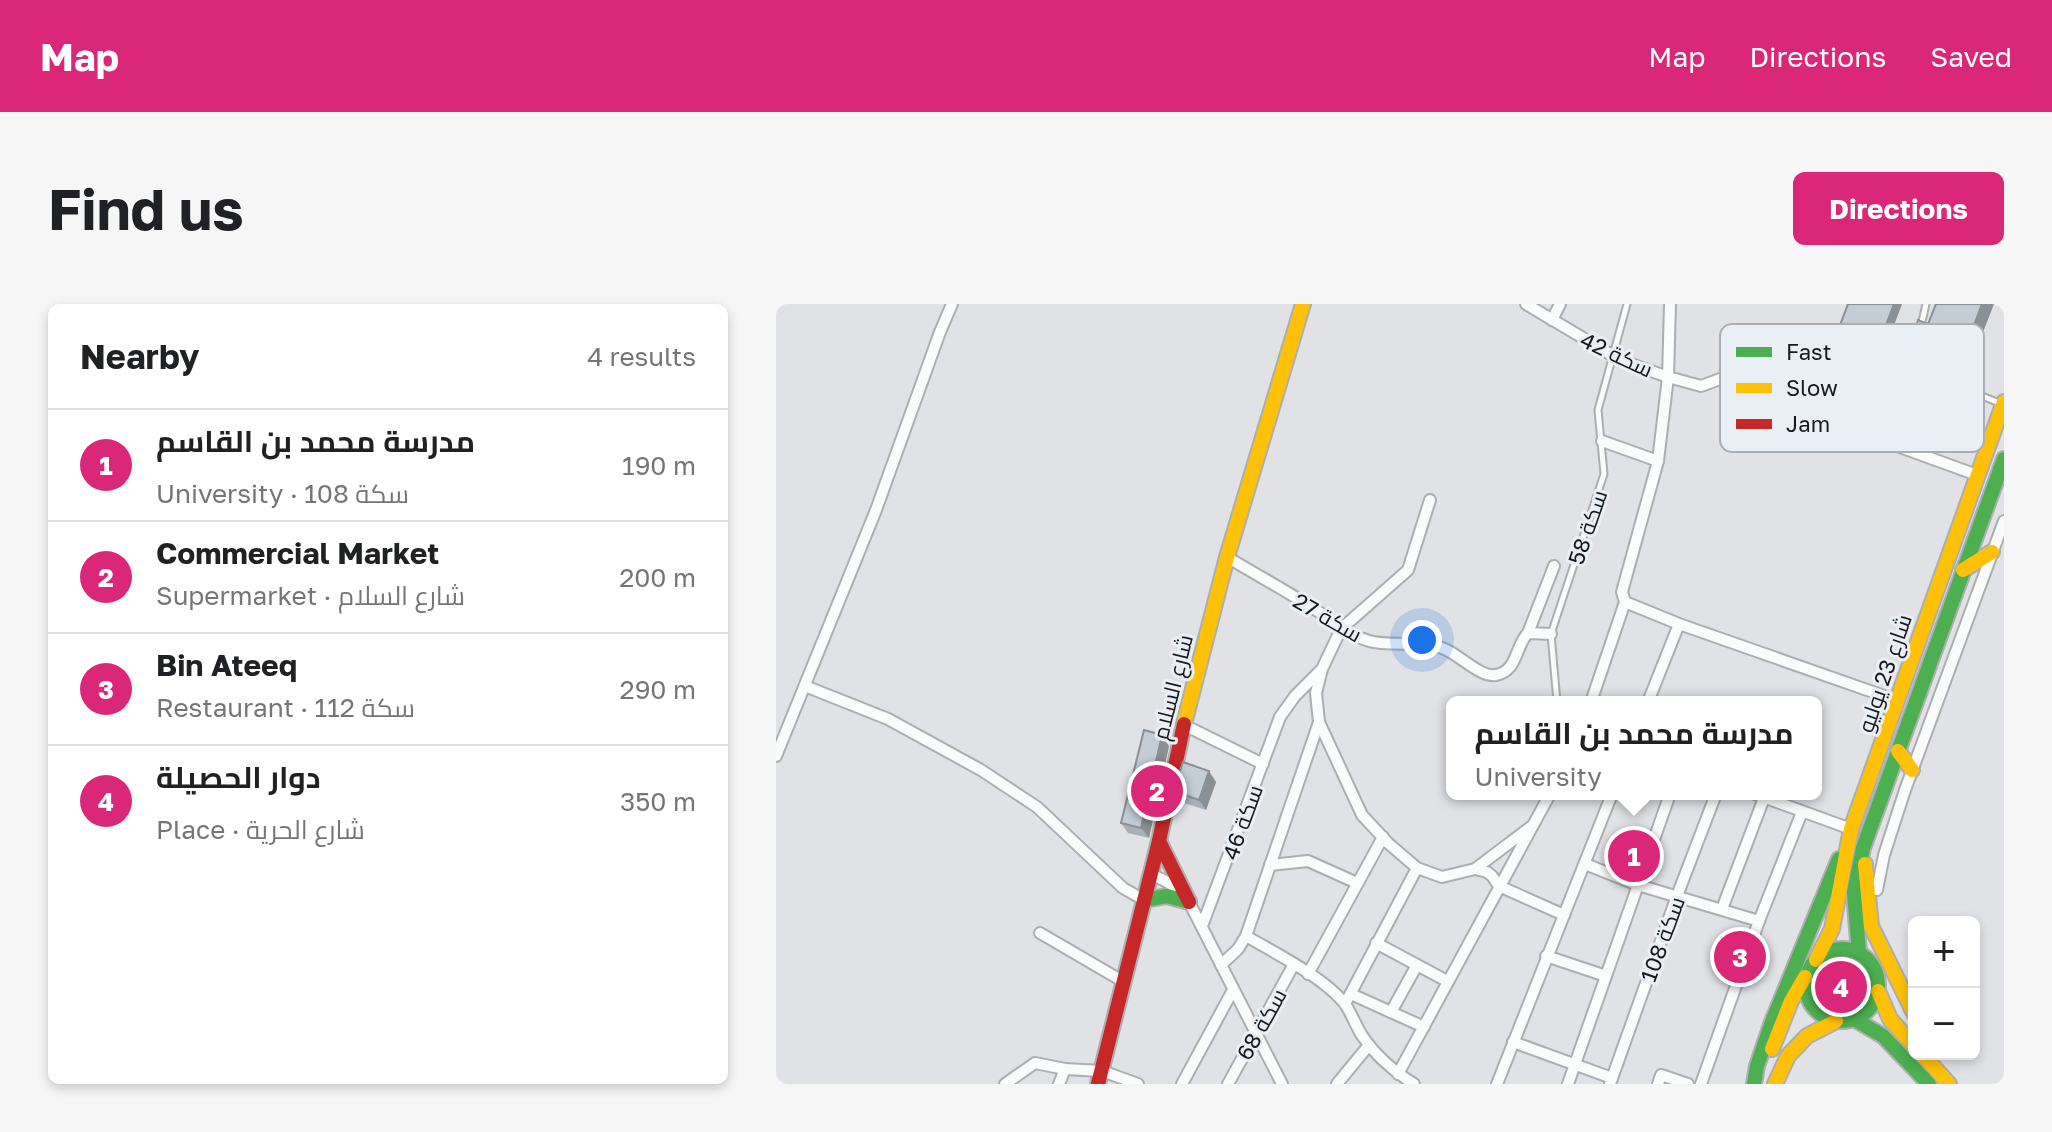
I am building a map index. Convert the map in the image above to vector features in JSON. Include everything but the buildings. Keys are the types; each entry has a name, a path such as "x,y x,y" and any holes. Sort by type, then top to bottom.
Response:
{"main road":[{"name":"شارع السلام","path":"1100,1077 1227,557 1303,304"},
{"name":"شارع 23 يوليو","path":"1816,960 1832,929 1851,829 2004,403"},
{"name":"شارع 23 يوليو","path":"1859,953 1854,892 1863,848 2004,459"},
{"path":"1963,570 1992,552"},
{"path":"1898,751 1912,770"},
{"path":"1756,1084 1757,1066 1772,1022 1851,829"},
{"path":"1159,841 1183,899"},
{"path":"1863,848 1871,926 1908,1001"},
{"path":"1144,900 1165,895 1183,899"},
{"path":"1756,1084 1791,1001 1807,973 1823,954 1841,949 1859,953 1871,963 1890,1019 1908,1039"},
{"path":"1807,973 1805,989 1810,1004 1821,1016 1836,1021"},
{"path":"1775,1084 1788,1056 1807,1036 1836,1021 1854,1019 1867,1011 1878,991"},
{"path":"1854,1019 1883,1036 1929,1084"},
{"path":"1928,1060 1950,1084"},
{"path":"1939,1060 1950,1084"}],"street":[{"path":"776,756 876,510 952,304"},
{"name":"سكة 42","path":"1526,304 1612,356 1701,386 1720,379"},
{"path":"1552,320 1560,304"},
{"path":"1593,696 1625,602 1622,592 1658,461 1668,377 1670,304"},
{"path":"1602,441 1658,461"},
{"name":"سكة 42","path":"1914,452 1977,475"},
{"path":"1430,500 1408,570 1341,629 1322,669 1316,693 1319,722 1362,815 1417,868 1442,877 1475,869 1532,826"},
{"path":"1877,890 1884,855 1912,770 2004,521"},
{"name":"سكة 27","path":"1227,557 1323,614 1341,629 1372,642 1443,648 1487,674 1499,674 1512,665 1528,633"},
{"path":"1551,634 1528,633 1554,566"},
{"path":"1625,602 1896,700"},
{"path":"1650,696 1679,624"},
{"name":"سكة 46","path":"1202,926 1280,717 1295,696 1322,669"},
{"path":"805,686 888,719 981,770 1037,807 1123,888 1144,900"},
{"path":"1221,965 1238,949 1246,936 1319,722"},
{"path":"1184,725 1263,764"},
{"path":"1398,1074 1547,800"},
{"path":"1497,1084 1610,800"},
{"path":"1568,1084 1668,800"},
{"name":"سكة 108","path":"1611,1081 1714,800"},
{"path":"1722,909 1758,800"},
{"path":"1770,800 1851,829"},
{"path":"1701,1084 1802,812"},
{"path":"1308,974 1383,837"},
{"path":"1270,865 1308,861 1357,883"},
{"path":"1585,864 1638,885 1759,921"},
{"path":"1345,1004 1417,868"},
{"path":"1475,869 1487,872 1499,886 1564,915"},
{"path":"1150,874 1156,884 1183,899 1202,926 1256,1032 1277,1081"},
{"path":"1040,933 1124,982"},
{"path":"1246,936 1294,964 1345,1004 1369,1045 1398,1074 1414,1084"},
{"path":"1376,943 1447,981"},
{"path":"1546,956 1606,976"},
{"name":"سكة 68","path":"1228,1084 1294,964"},
{"path":"1391,1012 1417,965"},
{"path":"1182,1084 1233,990"},
{"path":"1351,994 1424,1027"},
{"path":"1513,1042 1611,1081"},
{"path":"1337,1084 1369,1045"},
{"path":"1005,1084 1035,1063 1138,1084"},
{"path":"1059,1084 1065,1069"},
{"path":"1658,1084 1661,1075 1688,1084"}],"lane":[{"name":"سكة 58","path":"1556,696 1551,634 1604,474 1598,410 1627,304"},
{"path":"1921,324 1926,304"},
{"path":"1984,395 2004,403"}],"traffic: fast":[{"path":"1859,953 1854,892 1863,848 2004,459"},
{"path":"1754,1084 1772,1022 1839,859"},
{"path":"1144,900 1167,896 1189,902"},
{"path":"1849,949 1868,959 1876,971 1878,985 1876,999 1868,1011 1856,1019 1835,1021 1816,1011 1808,999 1806,978 1816,959 1828,951 1849,949"},
{"path":"1854,1019 1883,1036 1929,1084"}],"traffic: slow":[{"path":"1184,724 1227,557 1303,304"},
{"path":"1816,960 1832,929 1851,829 2004,402"},
{"path":"1963,570 1992,552"},
{"path":"1898,751 1912,770"},
{"path":"1865,864 1871,926 1908,1001"},
{"path":"1772,1049 1791,1001 1805,977"},
{"path":"1878,991 1890,1019 1908,1039"},
{"path":"1775,1084 1788,1056 1807,1036 1836,1021"},
{"path":"1927,1060 1949,1084"}],"traffic: jam":[{"path":"1098,1084 1159,841 1184,724"},
{"path":"1159,841 1189,902"}],"place":[{"name":"Commercial Market","path":"1157,791"},
{"name":"مدرسة محمد بن القاسم","path":"1634,856"},
{"name":"Bin Ateeq","path":"1740,957"},
{"name":"دوار الحصيلة","path":"1841,987"}]}
